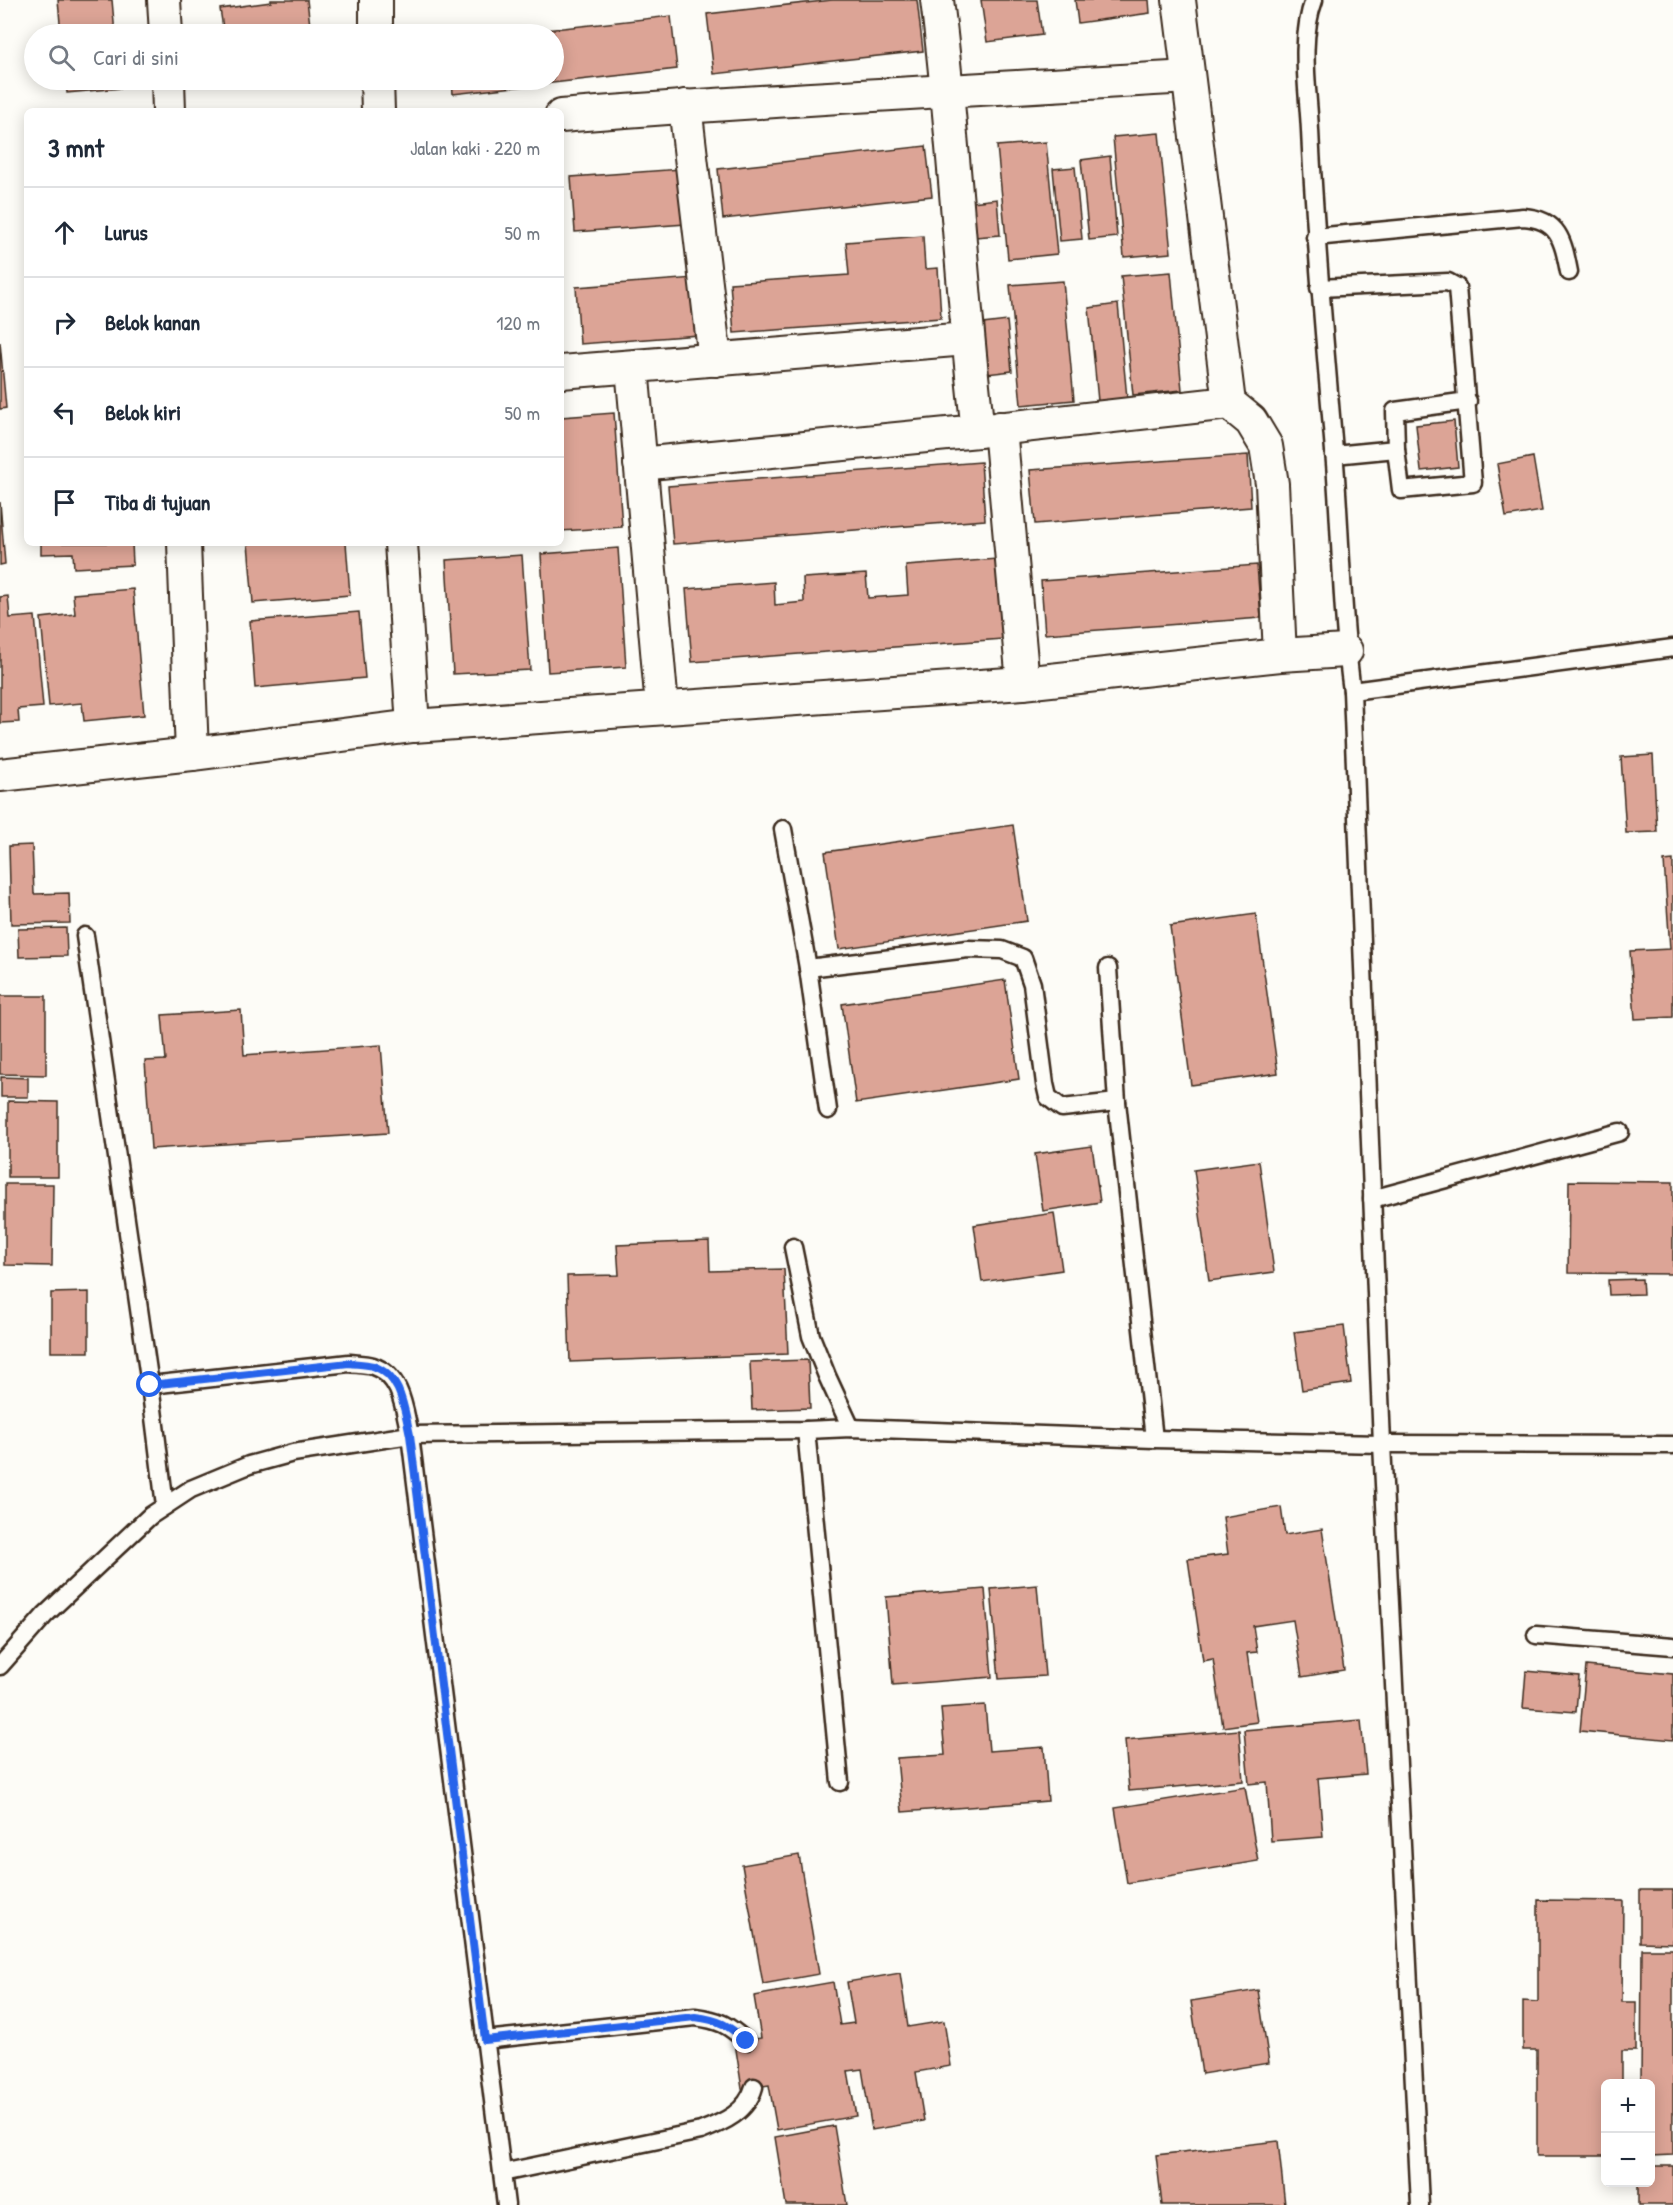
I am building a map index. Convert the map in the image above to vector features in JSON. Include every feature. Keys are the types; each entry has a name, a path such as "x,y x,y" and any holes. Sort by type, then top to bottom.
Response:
{"street":[{"path":"164,0 165,24"},
{"path":"376,0 376,24"},
{"path":"937,0 949,92 967,339 989,430 1023,683"},
{"path":"1179,0 1229,403 1251,421 1266,446 1272,484 1280,655"},
{"path":"564,116 685,106 1188,77"},
{"path":"168,90 169,108"},
{"path":"377,90 378,108"},
{"path":"685,106 715,360"},
{"path":"564,372 967,339"},
{"path":"632,367 662,707"},
{"path":"640,464 989,430 1229,403"},
{"path":"184,546 192,754"},
{"path":"401,546 413,726"},
{"path":"0,775 413,726 1023,683 1280,655 1346,651"}],"lane":[{"path":"1314,0 1309,14 1306,55 1315,237 1334,455 1346,651 1352,691 1382,1444 1420,2205"},
{"path":"1315,237 1523,216 1536,217 1545,221 1560,237 1569,272"},
{"path":"1319,288 1448,282 1457,287 1468,401 1473,483 1401,490 1396,449 1395,411 1468,401"},
{"path":"1334,455 1396,449"},
{"path":"1352,691 1673,648"},
{"path":"783,829 808,968 828,1110"},
{"path":"85,936 150,1385 165,1506"},
{"path":"808,968 968,949 1002,950 1023,958 1032,984 1048,1096 1062,1108 1117,1102"},
{"path":"1108,968 1117,1102 1154,1439"},
{"path":"1372,1199 1620,1132"},
{"path":"793,1247 811,1336 851,1428"},
{"path":"150,1385 349,1363 373,1366 389,1375 401,1394 410,1435 506,2205"},
{"path":"0,1666 45,1615 150,1516 191,1490 249,1465 293,1453 410,1435 851,1428 1154,1439 1382,1444 1673,1445"},
{"path":"806,1430 840,1782"},
{"path":"1536,1635 1673,1646"},
{"path":"0,1642 20,1642"},
{"path":"485,2040 695,2017 714,2019 730,2026 746,2041"},
{"path":"502,2173 701,2131 724,2122 740,2111 751,2099 754,2087"}],"building":[{"path":"58,0 112,0 114,24 60,24"},
{"path":"271,0 307,0 310,24 222,24 220,9 271,2"},
{"path":"832,0 917,0 923,51 714,74 707,14"},
{"path":"981,0 1037,0 1042,35 987,42"},
{"path":"1075,0 1149,0 1150,13 1078,23"},
{"path":"671,16 677,69 564,82 564,28"},
{"path":"67,90 99,90 67,93"},
{"path":"453,90 489,90 453,94"},
{"path":"1159,133 1171,253 1124,257 1113,137"},
{"path":"1046,142 1057,254 1008,259 997,146"},
{"path":"926,146 932,196 723,219 718,169"},
{"path":"1110,156 1117,237 1089,240 1081,160"},
{"path":"1075,167 1082,239 1060,241 1053,169"},
{"path":"681,169 686,224 575,232 571,177"},
{"path":"997,199 1000,235 975,237 972,202"},
{"path":"923,236 925,269 938,268 941,318 734,333 730,283 849,275 846,242"},
{"path":"1171,272 1182,390 1133,395 1121,276"},
{"path":"695,278 699,335 580,344 576,287"},
{"path":"1063,281 1074,400 1021,405 1010,285"},
{"path":"1118,304 1127,398 1098,401 1089,308"},
{"path":"1007,321 1012,371 987,374 983,324"},
{"path":"0,342 6,408 0,409"},
{"path":"614,413 622,527 564,531 564,417"},
{"path":"1454,421 1458,467 1421,471 1416,425"},
{"path":"1248,455 1251,507 1035,524 1030,470"},
{"path":"1533,457 1542,511 1506,517 1497,464"},
{"path":"981,462 985,520 673,544 668,486"},
{"path":"0,502 5,564 0,565"},
{"path":"41,546 132,546 133,565 74,568 73,553 41,554"},
{"path":"248,546 346,546 350,595 253,603"},
{"path":"618,548 626,667 548,672 541,554"},
{"path":"522,555 530,670 453,674 446,560"},
{"path":"997,559 1003,639 692,662 686,589 774,582 775,605 804,602 803,578 866,574 868,598 908,595 906,566"},
{"path":"1257,565 1261,618 1045,634 1041,581"},
{"path":"133,589 144,715 84,721 82,703 49,706 41,618 75,614 73,594"},
{"path":"8,596 10,618 35,616 43,707 18,709 19,722 0,723 0,597"},
{"path":"359,612 365,678 255,688 250,621"},
{"path":"1653,755 1657,832 1626,833 1621,757"},
{"path":"1013,825 1027,921 839,949 825,852"},
{"path":"32,845 34,894 69,893 70,923 11,924 9,846"},
{"path":"1673,860 1673,1017 1635,1019 1630,951 1670,949 1664,861"},
{"path":"1256,914 1278,1073 1191,1085 1170,926"},
{"path":"66,928 67,956 19,957 18,929"},
{"path":"1005,980 1019,1079 856,1103 842,1004"},
{"path":"0,996 46,996 46,1075 0,1074"},
{"path":"241,1010 244,1055 381,1045 388,1133 151,1149 145,1061 166,1060 162,1015"},
{"path":"1,1077 28,1078 28,1097 1,1097"},
{"path":"8,1101 58,1102 58,1177 8,1177"},
{"path":"1092,1146 1100,1202 1043,1211 1035,1154"},
{"path":"1259,1161 1274,1272 1209,1281 1194,1170"},
{"path":"1569,1181 1673,1182 1673,1274 1568,1273"},
{"path":"5,1184 53,1184 52,1266 5,1265"},
{"path":"1054,1213 1062,1270 982,1282 974,1225"},
{"path":"709,1241 710,1271 784,1269 788,1354 570,1362 567,1276 619,1275 617,1245"},
{"path":"1642,1279 1643,1294 1609,1295 1608,1280"},
{"path":"89,1292 89,1352 51,1352 51,1293"},
{"path":"1344,1326 1351,1383 1302,1390 1294,1332"},
{"path":"808,1360 810,1408 752,1410 750,1362"},
{"path":"1281,1507 1285,1535 1322,1529 1344,1670 1302,1677 1293,1620 1253,1626 1257,1652 1247,1653 1257,1722 1223,1727 1213,1659 1203,1661 1188,1559 1228,1554 1223,1517"},
{"path":"1037,1585 1045,1676 999,1679 991,1589"},
{"path":"985,1589 992,1677 893,1685 886,1597"},
{"path":"1586,1666 1673,1674 1673,1740 1580,1731"},
{"path":"1526,1671 1579,1676 1576,1712 1523,1708"},
{"path":"985,1705 989,1751 1044,1747 1048,1801 902,1812 897,1758 945,1755 941,1708"},
{"path":"1361,1720 1366,1774 1318,1778 1323,1837 1271,1841 1267,1782 1249,1784 1244,1730"},
{"path":"1239,1730 1243,1781 1129,1791 1125,1740"},
{"path":"1245,1787 1258,1861 1127,1883 1115,1808"},
{"path":"799,1855 819,1974 763,1984 742,1865"},
{"path":"1640,1890 1673,1890 1673,1943 1640,1942"},
{"path":"1538,1900 1623,1901 1622,2002 1636,2002 1636,2051 1622,2051 1622,2079 1601,2079 1601,2156 1537,2156 1537,2050 1523,2050 1523,2001 1538,2002"},
{"path":"1642,1949 1673,1949 1673,2155 1655,2156 1655,2079 1641,2079"},
{"path":"900,1973 908,2027 944,2021 951,2066 916,2072 924,2121 872,2130 862,2069 848,2071 856,2116 777,2130 769,2085 742,2089 735,2043 761,2038 754,1996 833,1982 840,2025 854,2023 847,1982"},
{"path":"1258,1990 1269,2063 1202,2074 1191,2001"},
{"path":"834,2126 847,2205 786,2205 775,2137"},
{"path":"1278,2141 1285,2205 1162,2205 1156,2155"},
{"path":"1655,2166 1673,2166 1673,2205 1638,2205 1638,2187 1655,2187"}],"route":[{"path":"150,1385 349,1363 373,1366 389,1375 401,1394 410,1435 485,2040 695,2017 714,2019 730,2026 746,2041"}]}
